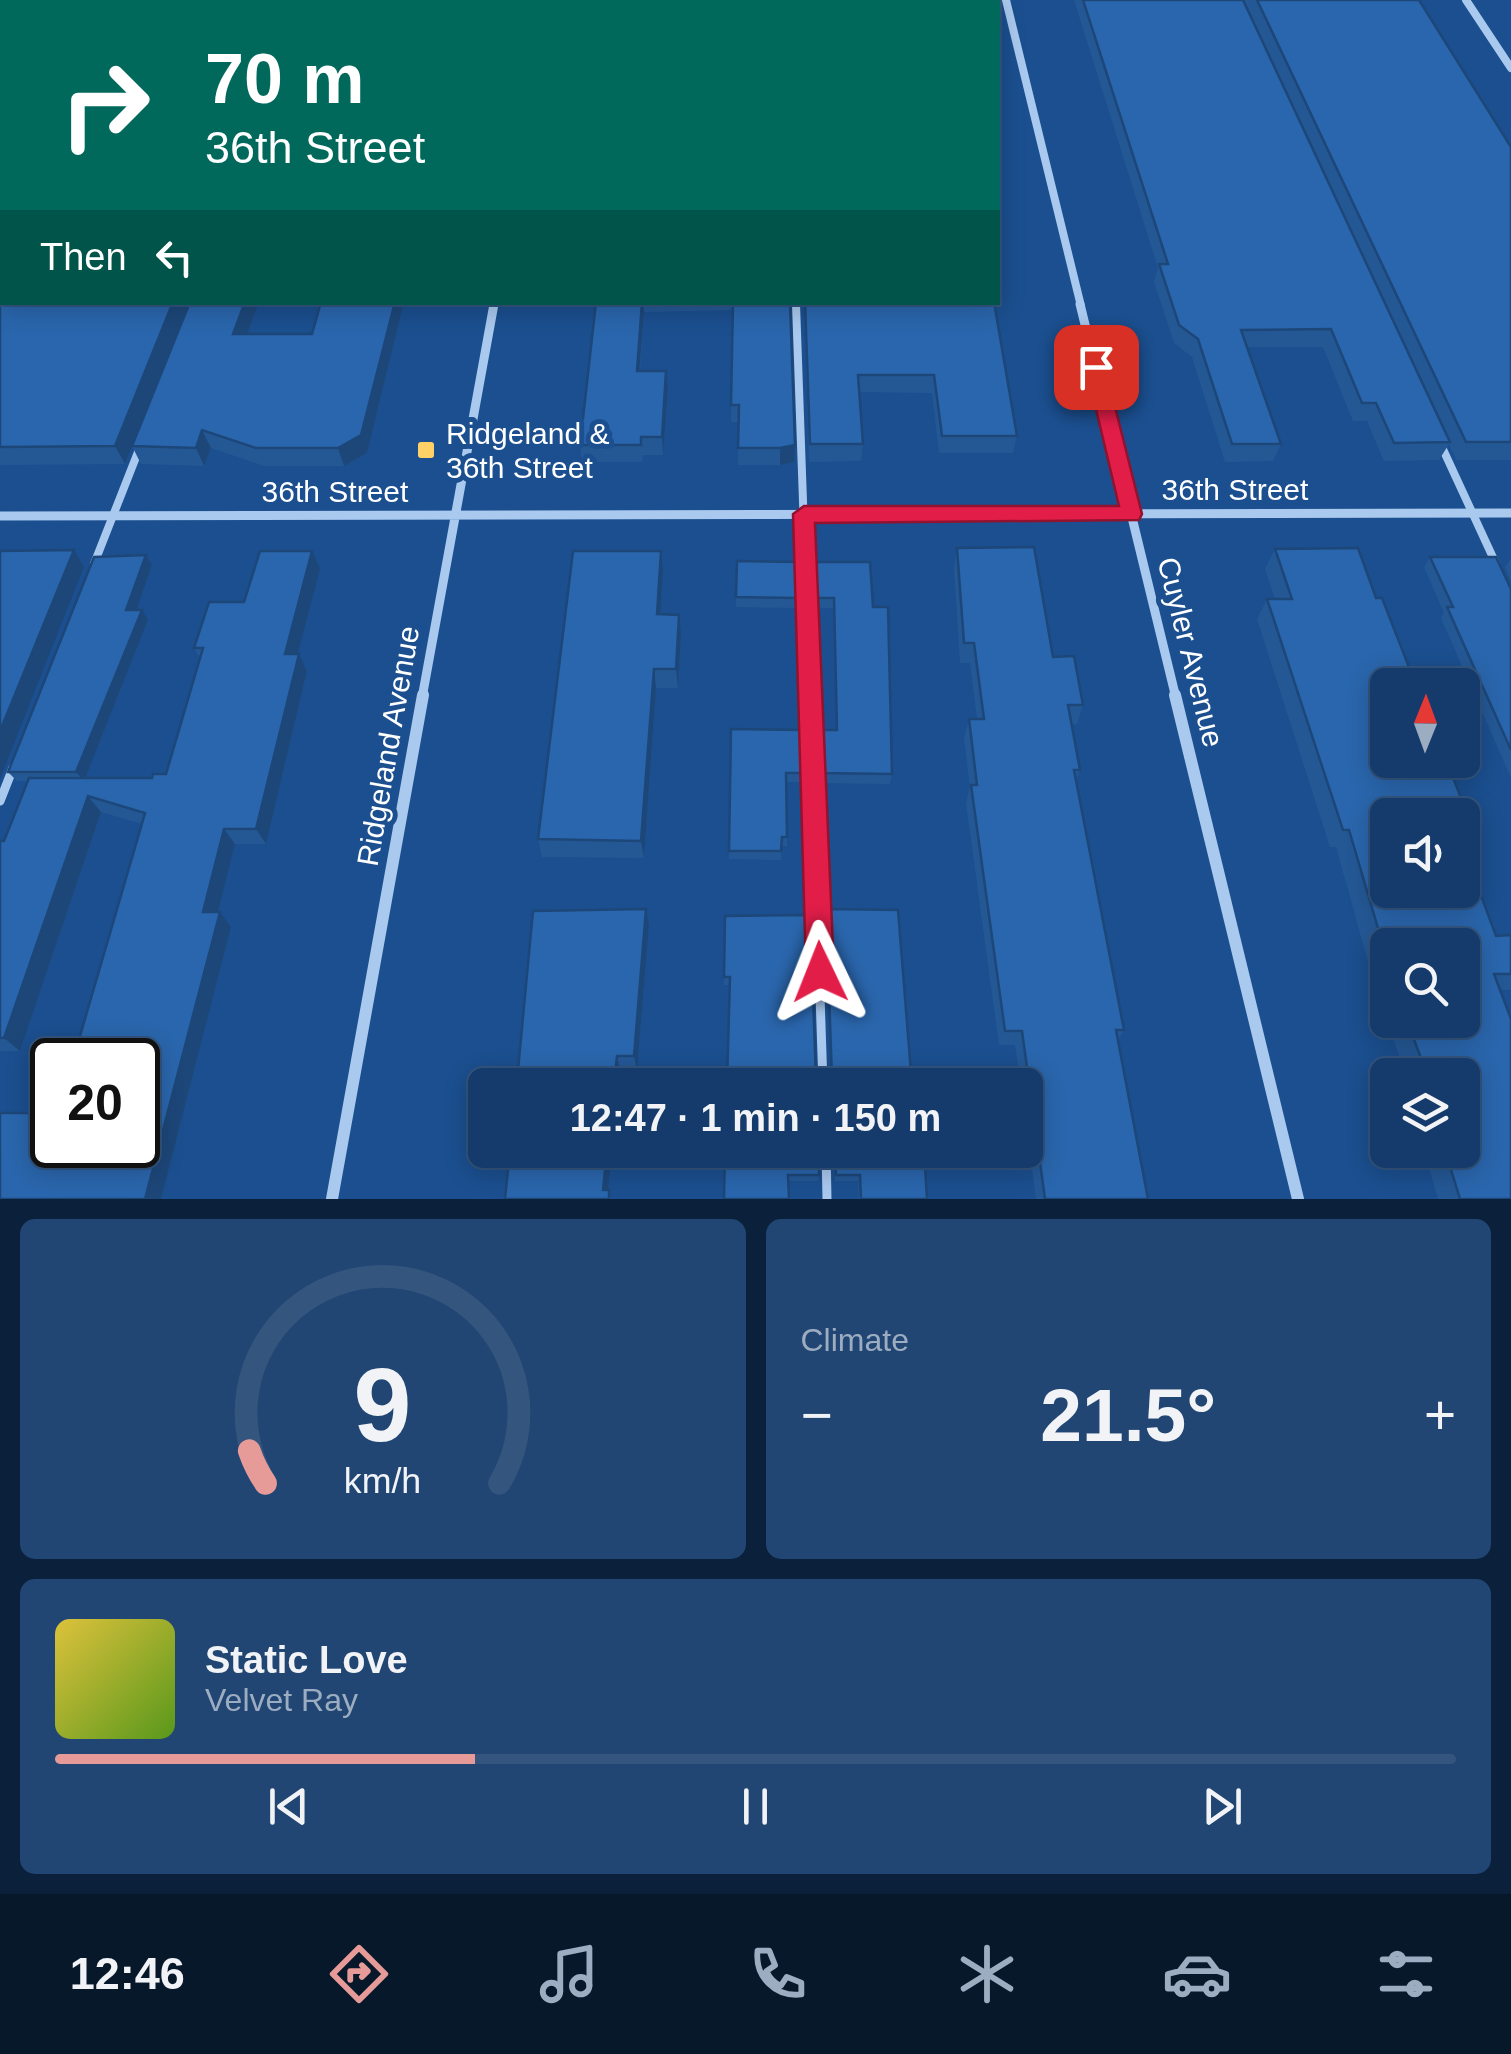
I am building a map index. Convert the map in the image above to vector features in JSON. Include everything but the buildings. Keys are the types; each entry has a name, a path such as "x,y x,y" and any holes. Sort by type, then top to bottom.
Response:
{"street":[{"name":"Cuyler Avenue","path":"1006,0 1298,1199"},
{"path":"1466,0 1511,68"},
{"name":"Ridgeland Avenue","path":"332,1199 493,305"},
{"name":"36th Street","path":"0,516 1511,513"}],"lane":[{"path":"796,305 823,1068"},
{"path":"1436,433 1498,570"},
{"path":"88,579 141,445"},
{"path":"0,801 14,764"},
{"path":"826,1168 827,1199"}],"place":[{"name":"Ridgeland & 36th Street","path":"426,450"}],"route":[{"path":"820,972 804,514 1131,514 1096,367"}]}
